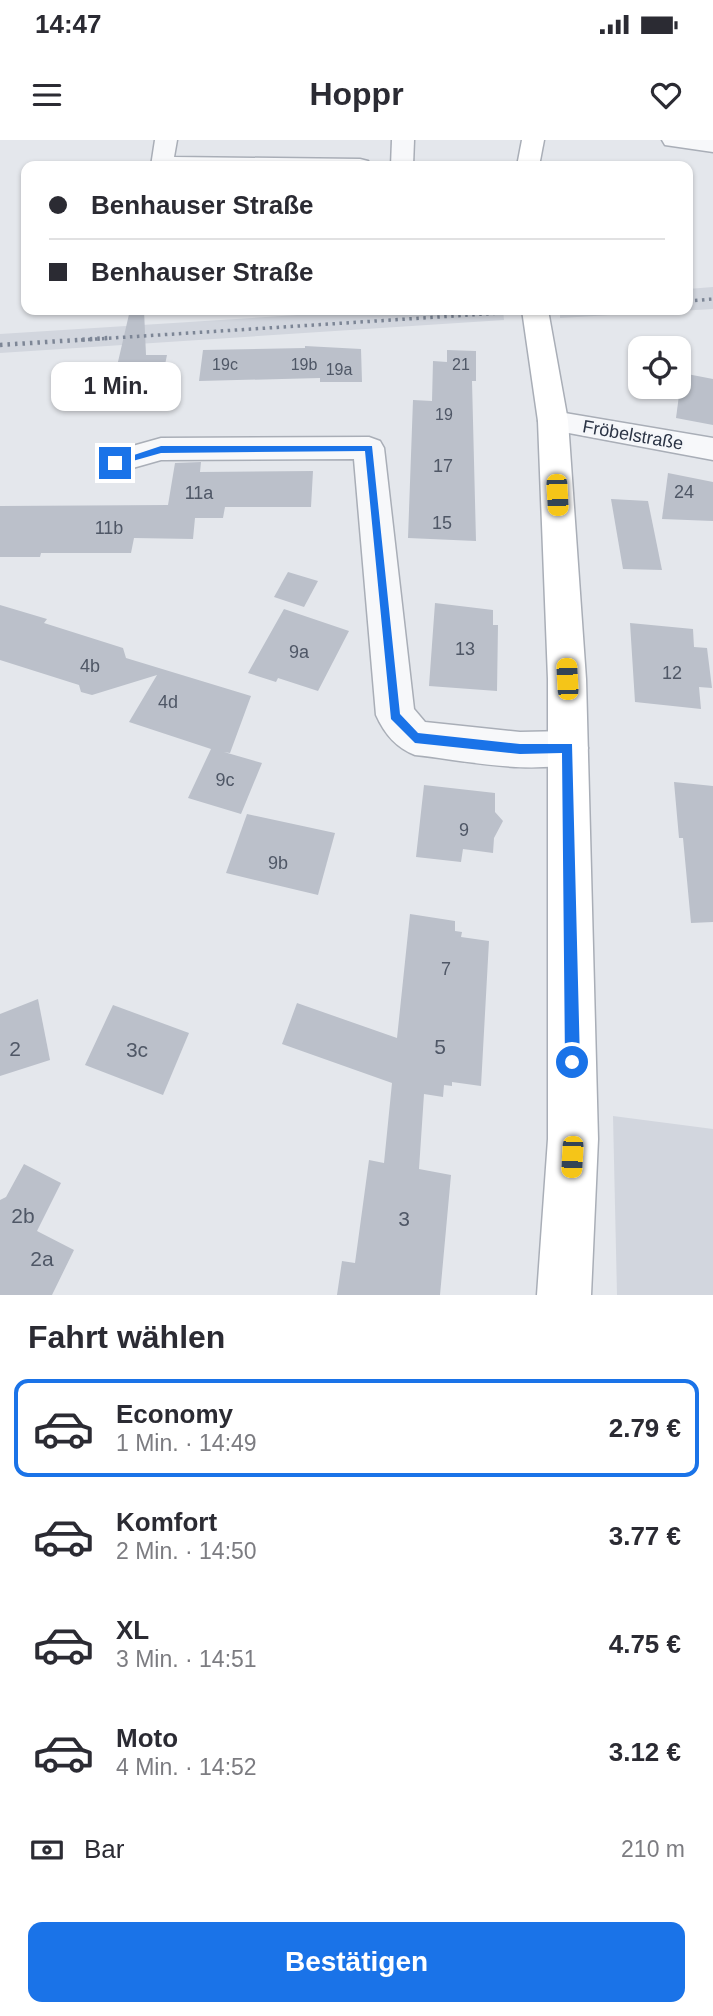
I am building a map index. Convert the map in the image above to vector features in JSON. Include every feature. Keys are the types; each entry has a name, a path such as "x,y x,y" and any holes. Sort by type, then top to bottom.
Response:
{"main road":[{"path":"529,161 533,140"},
{"path":"536,315 553,421 568,748 573,1139 564,1295"}],"street":[{"path":"162,161 166,140"},
{"path":"402,161 404,140"},
{"path":"673,140 713,145"},
{"name":"Fröbelstraße","path":"553,421 713,449"},
{"path":"115,463 161,449 369,448 395,715 415,738 520,749 568,748"}],"shaded area":[{"path":"713,287 713,309 693,310 693,289"},
{"path":"298,315 504,315 504,320 0,353 0,334"},
{"path":"560,315 611,315 560,318"},
{"path":"613,1116 713,1129 713,1295 617,1295"}],"building":[{"path":"129,315 144,315 146,355 167,355 160,389 111,392"},
{"path":"305,346 361,349 362,382 320,382 320,378 199,381 203,350"},
{"path":"447,350 476,351 476,381 472,381 476,541 408,538 413,400 432,401 433,361 447,362"},
{"path":"691,375 713,379 713,425 676,418 679,399 691,399"},
{"path":"201,462 200,472 313,471 311,507 225,507 223,518 195,518 193,539 134,538 131,553 41,553 40,557 0,557 0,506 168,505 175,463"},
{"path":"668,473 713,482 713,521 662,519"},
{"path":"611,499 648,501 662,570 623,569"},
{"path":"288,572 318,581 304,607 274,597"},
{"path":"435,603 493,610 493,625 498,625 497,691 429,686"},
{"path":"0,605 47,619 44,623 123,648 126,658 251,696 230,753 224,752 262,763 241,814 188,798 211,749 129,722 157,675 92,695 81,692 79,685 0,660"},
{"path":"284,609 349,631 318,691 278,678 276,682 248,673"},
{"path":"630,623 693,629 694,647 707,648 712,688 699,687 701,709 635,702"},
{"path":"674,782 713,786 713,922 691,923 683,838 679,838"},
{"path":"424,785 495,793 495,812 503,821 494,838 493,853 463,849 461,862 416,857"},
{"path":"247,814 335,833 318,895 226,873"},
{"path":"410,914 455,921 455,931 462,932 461,937 489,941 481,1086 452,1082 452,1086 444,1085 443,1097 424,1094 419,1169 451,1175 440,1295 337,1295 342,1261 355,1263 369,1160 384,1163 392,1083 282,1044 297,1003 397,1038"},
{"path":"38,999 50,1060 0,1076 0,1014"},
{"path":"113,1005 189,1033 163,1095 85,1065"},
{"path":"24,1164 61,1183 37,1231 74,1250 52,1295 0,1295 0,1200 6,1197"}],"railway":[{"path":"693,301 713,299"},
{"path":"81,340 469,315"},
{"path":"0,345 108,338"}],"route":[{"path":"115,463 161,449 369,448 395,715 415,738 520,749 568,748 572,1062"}]}
